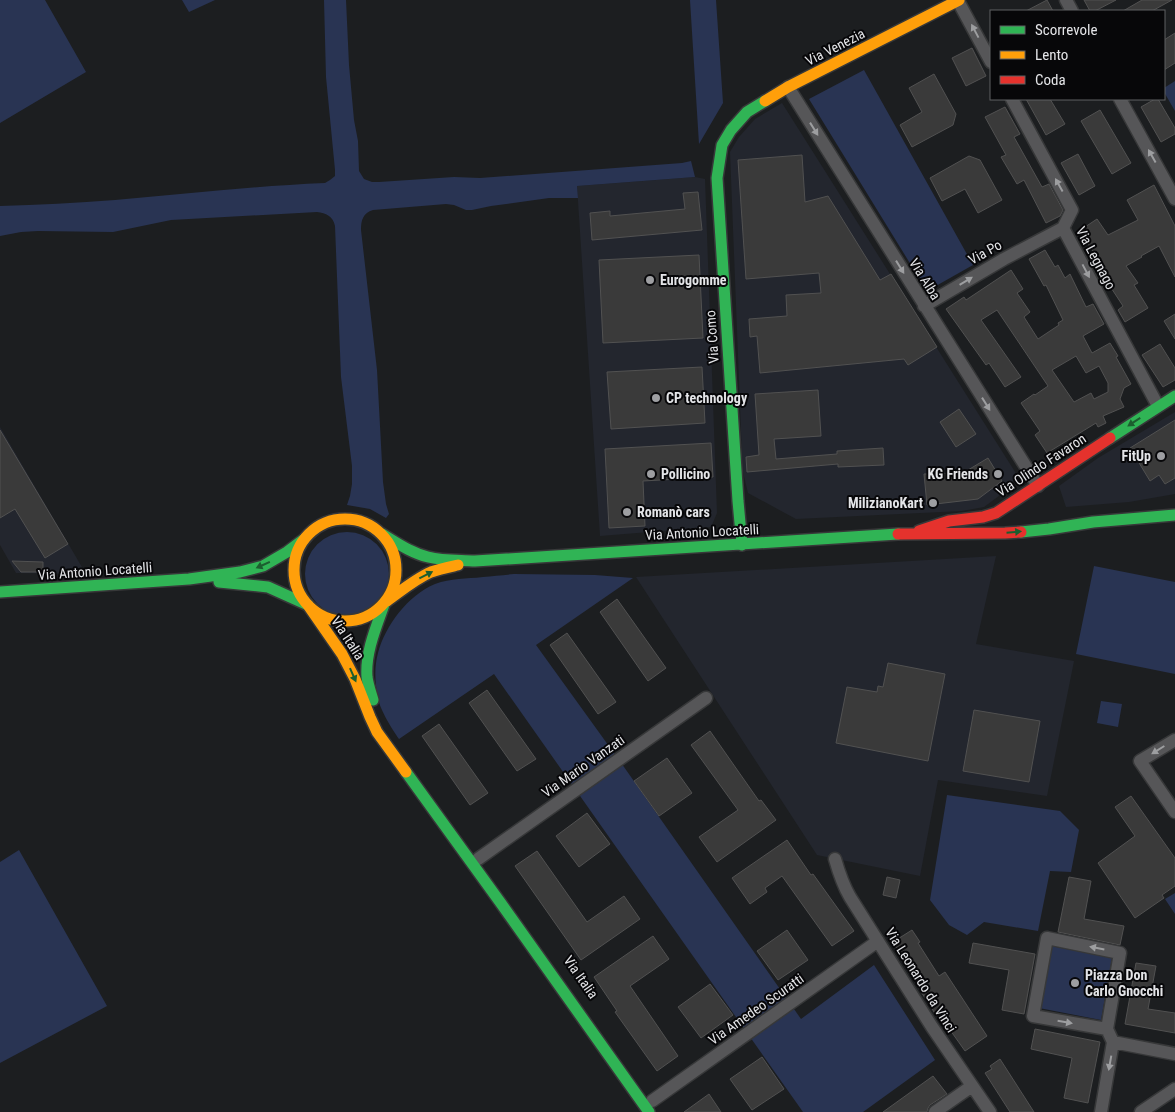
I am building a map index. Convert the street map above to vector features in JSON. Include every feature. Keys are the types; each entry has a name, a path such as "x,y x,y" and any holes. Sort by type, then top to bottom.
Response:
{"street":[{"path":"959,0 990,60"},
{"name":"Via Venezia","path":"731,130 747,112 788,88 959,0"},
{"name":"Via Alba","path":"788,88 1038,486"},
{"name":"Via Legnago","path":"1013,100 1072,210 1062,228 1158,406"},
{"path":"1121,100 1175,199"},
{"name":"Via Como","path":"731,130 722,145 717,178 742,545"},
{"name":"Via Po","path":"924,306 1004,259 1062,228"},
{"name":"Via Olindo Favaron","path":"913,533 949,521 983,517 996,513 1175,396"},
{"name":"Via Antonio Locatelli","path":"385,602 428,574 442,568 475,561 931,532 967,534 1005,533 1093,522 1175,517"},
{"path":"354,519 364,522 382,534 391,547 397,567 395,583 391,594 377,610 367,616 346,621 326,618 308,605 299,592 294,574 294,564 296,554 311,531 330,521 354,519"},
{"name":"Via Antonio Locatelli","path":"382,534 407,548 427,556 475,561"},
{"name":"Via Antonio Locatelli","path":"1,590 190,580 240,572 263,566 304,539"},
{"name":"Via Antonio Locatelli","path":"190,580 268,587 308,605"},
{"name":"Via Italia","path":"385,602 369,653 367,676 372,698 380,717 640,1087 651,1108"},
{"name":"Via Italia","path":"308,605 351,670 371,722 377,732 618,1068 627,1075 651,1108 659,1112"},
{"name":"Via Mario Vanzati","path":"478,859 706,698"},
{"path":"1175,740 1140,761 1175,812"},
{"name":"Via Italia","path":"437,816 449,827 465,850 473,858 478,859"},
{"name":"Via Italia","path":"478,859 478,866 496,891 500,902"},
{"name":"Via Leonardo da Vinci","path":"835,859 844,886 932,1027 990,1112"},
{"path":"1101,1112 1114,1042 1107,1029 1120,953 1047,938 1033,1016 1107,1029"},
{"name":"Via Amedeo Scuratti","path":"651,1108 878,941"},
{"path":"1114,1042 1175,1054"},
{"path":"935,1112 972,1086"},
{"path":"1141,1112 1159,1107 1175,1089"}],"shaded area":[{"path":"0,0 45,0 86,72 0,123"},
{"path":"182,0 215,0 189,12"},
{"path":"324,0 346,0 349,65 354,120 358,141 359,171 364,179 379,182 454,177 480,178 691,161 695,177 577,186 578,198 549,198 472,210 446,204 373,210 365,215 362,220 361,230 377,370 383,482 389,514 386,518 370,509 347,505 352,484 352,466 341,377 335,226 329,216 317,212 171,220 113,232 38,231 0,236 0,206 115,200 325,183 330,180 335,176 335,170 326,77"},
{"path":"690,0 716,0 723,103 699,144"},
{"path":"864,70 973,265 927,291 809,99"},
{"path":"1175,81 1175,111 1165,94 1165,87"},
{"path":"782,103 1017,475 1007,490 984,507 962,511 796,519 748,493 742,457 730,152 739,137 755,119"},
{"path":"695,177 705,179 717,513 711,527 600,536 577,186"},
{"path":"1175,412 1175,494 1129,502 1066,507 1059,486 1098,458"},
{"path":"0,427 86,574 16,573 0,545"},
{"path":"347,532 370,539 382,551 389,574 382,597 370,609 347,616 324,609 312,597 305,574 312,551 324,539"},
{"path":"996,556 976,644 1074,661 1047,796 938,780 920,876 817,855 636,577"},
{"path":"1094,566 1175,582 1175,674 1076,654"},
{"path":"514,574 595,575 633,578 536,645 801,1019 874,965 935,1060 863,1112 803,1112 494,674 399,739 381,708 376,681 378,653 392,622 399,612 416,596 435,584 453,580"},
{"path":"1101,701 1122,704 1118,727 1097,723"},
{"path":"947,795 1060,811 1079,830 1071,872 1050,871 1038,931 984,922 967,935 949,925 930,900"},
{"path":"19,850 107,1006 0,1063 0,862"},
{"path":"1175,893 1175,914 1165,899"},
{"path":"1051,946 1112,958 1101,1020 1039,1008"}],"building":[{"path":"1047,0 1052,10 1028,10"},
{"path":"1084,0 1116,0 1097,10 1089,10"},
{"path":"1142,0 1172,0 1154,10 1125,10"},
{"path":"1175,33 1175,63 1165,69 1165,39"},
{"path":"972,48 986,76 966,86 952,58"},
{"path":"934,74 956,114 953,125 912,147 900,125 922,112 909,88"},
{"path":"1027,100 1051,100 1065,124 1046,135"},
{"path":"1153,100 1159,100 1175,128 1175,134 1161,142 1141,107"},
{"path":"1005,107 1020,134 1014,137 1042,187 1049,184 1063,210 1060,216 1046,223 1024,180 1017,184 1001,157 1006,155 985,117"},
{"path":"1100,110 1131,163 1112,174 1081,121"},
{"path":"1078,154 1095,186 1079,195 1061,163"},
{"path":"802,155 805,202 828,196 880,280 891,274 937,347 908,365 904,359 760,373 757,336 750,337 749,319 787,316 786,295 821,293 819,273 746,279 738,160"},
{"path":"969,156 980,160 1002,200 978,213 965,189 942,201 930,178"},
{"path":"1154,185 1175,226 1175,277 1159,246 1126,266 1138,283 1134,285 1148,308 1125,322 1118,310 1123,306 1089,257 1095,254 1079,231 1097,219 1108,235 1138,220 1127,200"},
{"path":"698,192 702,230 592,240 590,213 610,211 610,216 685,209 683,193"},
{"path":"1045,250 1055,267 1058,265 1065,278 1070,274 1086,307 1093,304 1104,324 1083,336 1092,353 1110,343 1131,384 1124,388 1120,399 1124,407 1103,416 1106,423 1098,427 1096,423 1047,453 1035,435 1040,431 1021,403 1048,386 997,310 981,320 1021,377 1005,387 989,363 986,365 946,309 964,297 966,300 1011,270 1023,289 1017,293 1030,312 1024,317 1038,339 1059,325 1058,323 1063,320 1046,285 1044,286 1029,259","holes":["1076,356 1086,373 1099,366 1108,383 1108,392 1094,399 1091,393 1074,402 1052,370"]},
{"name":"Eurogomme","path":"699,255 703,338 603,343 599,260"},
{"path":"1175,314 1175,339 1164,321"},
{"path":"1160,344 1175,368 1175,380 1163,387 1142,355"},
{"name":"CP technology","path":"702,367 705,423 611,429 607,372"},
{"path":"818,390 821,436 774,439 776,459 837,454 837,451 883,448 884,465 838,467 838,464 747,472 746,457 759,455 755,394"},
{"path":"959,409 976,434 956,447 940,422"},
{"path":"1175,420 1175,478 1165,484 1159,475 1150,481 1130,448"},
{"path":"0,430 68,544 45,558 15,509 0,518"},
{"path":"711,443 713,477 643,481 645,526 609,528 605,449"},
{"path":"988,458 1002,481 978,499 927,505 924,474 963,473"},
{"path":"12,561 43,562 43,572 21,572"},
{"path":"617,599 666,668 648,681 600,612"},
{"path":"567,633 616,702 598,714 550,645"},
{"path":"888,663 945,674 928,761 836,743 847,687 877,692 878,686 883,687"},
{"path":"487,690 536,759 517,771 469,703"},
{"path":"974,710 1040,721 1029,782 963,771"},
{"path":"439,724 488,793 470,805 422,736"},
{"path":"710,731 759,801 761,800 776,820 717,862 699,837 738,810 691,745"},
{"path":"667,758 692,793 659,816 634,781"},
{"path":"1131,796 1175,858 1175,886 1162,895 1164,898 1135,918 1098,863 1135,836 1115,807"},
{"path":"587,813 610,844 579,867 556,836"},
{"path":"787,840 854,931 832,946 782,876 765,888 767,892 750,904 732,878"},
{"path":"537,851 587,922 624,896 640,919 581,960 515,866"},
{"path":"887,877 900,880 896,898 883,895"},
{"path":"1069,877 1091,881 1084,919 1124,926 1120,945 1058,932"},
{"path":"787,930 808,960 778,980 757,951"},
{"path":"912,930 939,976 945,972 987,1036 965,1051 938,1013 936,1015 918,987 921,985 902,953 900,954 893,942"},
{"path":"653,936 669,959 630,986 678,1056 657,1071 615,1012 617,1011 594,977"},
{"path":"973,943 1035,954 1024,1014 1002,1010 1009,970 969,963"},
{"path":"1136,963 1156,966 1148,1009 1175,1013 1175,1033 1125,1024"},
{"path":"710,984 733,1015 701,1038 678,1007"},
{"path":"1035,1029 1100,1042 1088,1103 1064,1098 1072,1058 1031,1049"},
{"path":"762,1057 784,1089 752,1110 730,1079"},
{"path":"1000,1059 1034,1112 1010,1112 985,1073 992,1069 990,1066"},
{"path":"933,1076 947,1094 930,1105 927,1112 883,1112"},
{"path":"709,1094 721,1112 684,1112"}],"traffic: fast":[{"path":"742,545 717,178 722,145 731,130 747,112 765,101"},
{"path":"1110,438 1175,396"},
{"path":"1021,532 1093,522 1175,515"},
{"path":"382,534 422,555 439,559 475,561 898,534"},
{"path":"0,592 189,579 240,572 263,566 303,540"},
{"path":"219,582 268,587 308,605"},
{"path":"373,700 367,677 368,658 372,639 385,602"},
{"path":"406,772 649,1112"}],"traffic: slow":[{"path":"765,101 788,87 959,0"},
{"path":"345,519 355,520 374,527 388,541 395,560 396,570 395,580 388,599 374,613 355,620 345,621 335,620 316,613 302,599 295,580 294,570 295,560 302,541 316,527 335,520 345,519"},
{"path":"387,601 425,575 458,565"},
{"path":"308,605 342,654 355,679 377,732 406,772"}],"traffic: jam":[{"path":"919,531 949,521 983,517 996,513 1110,438"},
{"path":"898,534 1021,532"}],"place":[{"name":"Eurogomme","path":"650,280"},
{"name":"CP technology","path":"656,398"},
{"name":"FitUp","path":"1161,456"},
{"name":"Pollicino","path":"651,474"},
{"name":"KG Friends","path":"998,474"},
{"name":"MilizianoKart","path":"933,503"},
{"name":"Romanò cars","path":"627,512"},
{"name":"Piazza Don Carlo Gnocchi","path":"1075,983"}]}
